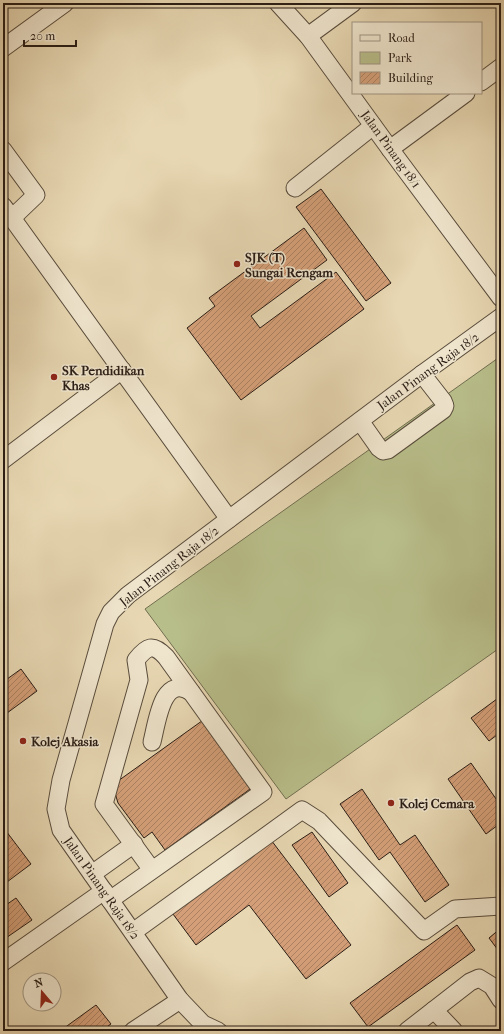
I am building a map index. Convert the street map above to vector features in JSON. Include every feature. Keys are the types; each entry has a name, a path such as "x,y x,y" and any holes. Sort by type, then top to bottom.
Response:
{"street":[{"path":"3,48 65,3"},
{"name":"Jalan Pinang 18/1","path":"278,3 308,36 501,298"},
{"path":"308,36 353,3"},
{"path":"482,81 501,67"},
{"path":"390,149 465,94"},
{"path":"295,188 374,126"},
{"path":"3,150 36,195 8,212 229,519"},
{"name":"Jalan Pinang Raja 18/2","path":"218,1031 202,1024 180,1000 61,830 56,809 61,780 105,624 111,612 128,595 422,374 501,317"},
{"path":"3,460 122,370"},
{"path":"360,421 379,448 383,451 388,450 442,410 445,406 442,400 422,374"},
{"path":"3,962 107,895 152,870 263,792 166,657 159,649 152,647 144,650 136,660 139,680 104,804 152,870"},
{"path":"152,742 162,702 166,657"},
{"path":"162,702 169,691 176,688 184,687 191,692"},
{"path":"133,932 302,810 319,821 424,931 455,909 501,906"},
{"path":"92,874 134,844"},
{"path":"406,1031 470,982 479,978 492,986 501,1000"},
{"path":"133,1031 180,1000"},
{"path":"434,1010 454,1031"}],"green space":[{"path":"501,356 501,647 286,799 145,609"}],"building":[{"path":"321,189 391,283 366,301 296,207"},
{"path":"304,228 327,260 251,316 260,328 336,272 364,309 241,400 187,328 215,306 209,298"},
{"name":"Kolej Akasia","path":"21,669 37,691 3,716 3,682"},
{"path":"501,696 501,732 489,741 471,718"},
{"path":"206,718 253,787 165,850 152,832 144,838 118,803 115,793 118,781"},
{"path":"471,763 501,806 501,829 498,825 486,834 448,779"},
{"path":"362,789 400,845 415,835 449,885 425,902 390,852 379,860 340,804"},
{"path":"3,827 31,864 7,882 3,877"},
{"path":"312,832 348,883 329,897 292,845"},
{"path":"268,836 351,945 306,979 249,905 196,945 170,910"},
{"path":"16,898 32,920 3,940 3,907"},
{"path":"457,925 475,950 368,1027 350,1003"},
{"path":"501,928 501,954 489,938"},
{"path":"96,1005 111,1024 101,1031 60,1031"}],"place":[{"name":"SJK (T) Sungai Rengam","path":"237,264"},
{"name":"SK Pendidikan Khas","path":"54,377"},
{"name":"Kolej Akasia","path":"23,741"},
{"name":"Kolej Cemara","path":"391,803"}]}
